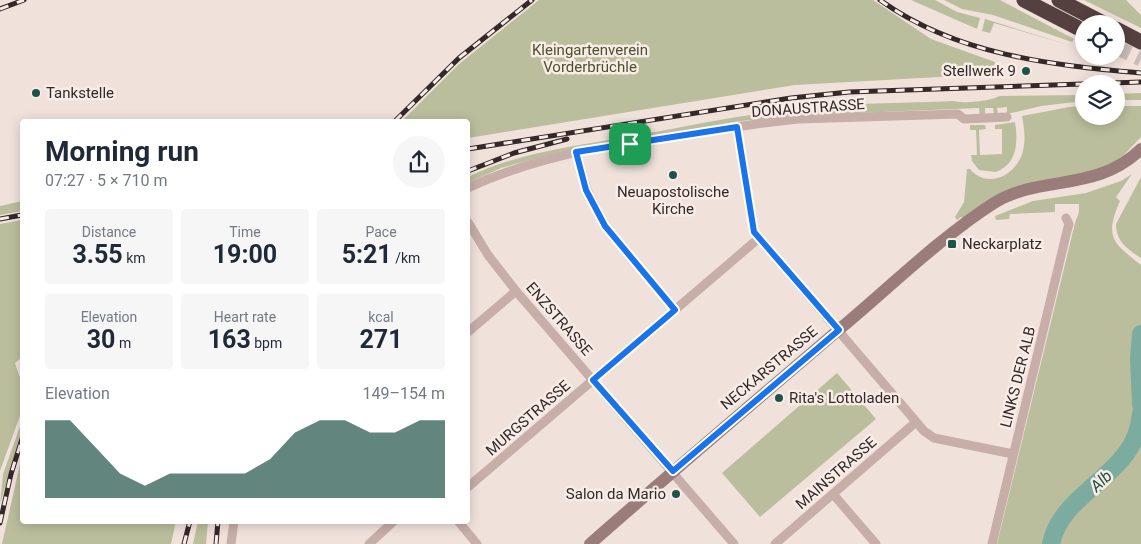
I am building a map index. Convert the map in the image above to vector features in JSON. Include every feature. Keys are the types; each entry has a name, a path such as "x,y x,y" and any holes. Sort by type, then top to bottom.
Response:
{"highway":[{"path":"1024,0 1075,26"},
{"path":"1059,0 1088,15"},
{"path":"1125,34 1141,42"}],"street":[{"name":"DONAUSTRASSE","path":"470,187 519,166 576,152 737,127 808,119 958,114 964,119 1008,117"},
{"path":"737,127 754,232 759,238 916,422 934,438 1013,454"},
{"name":"NECKARSTRASSE","path":"590,544 917,263 995,202 1021,192 1102,174 1124,163 1141,149"},
{"path":"576,152 586,190 605,226 675,310"},
{"name":"LINKS DER ALB","path":"992,544 1069,224 1066,218"},
{"name":"ENZSTRASSE","path":"470,225 488,255 516,291 734,544"},
{"name":"MURGSTRASSE","path":"471,485 759,238"},
{"path":"470,330 516,291"},
{"name":"MAINSTRASSE","path":"774,544 916,422"},
{"path":"834,494 876,544"},
{"path":"231,544 234,524"},
{"path":"369,544 391,524"},
{"path":"461,524 478,544"}],"green space":[{"name":"Kleingartenverein Vorderbrüchle","path":"539,0 873,0 931,39 995,62 993,74 795,85 470,138 470,119 404,119 459,64"},
{"path":"911,0 935,0 957,12 980,18 977,29"},
{"path":"944,0 1000,0 1074,39 1072,42 993,15 962,9"},
{"path":"1084,0 1126,0 1141,15 1141,28 1125,20 1125,15 1115,15"},
{"path":"985,19 1075,47 994,23 990,33 982,31"},
{"path":"1141,93 1141,100 1125,100 1125,94"},
{"path":"1075,95 1075,102 1041,106 1007,114 1007,107 997,108 998,115 994,115 993,108 985,108 985,116 980,116 979,108 809,115 741,121 563,151 501,168 470,182 470,176 527,156 629,136 637,138 644,134 770,112 848,105 970,102 999,96"},
{"path":"1125,106 1141,106 1141,137 1124,155 1111,164 957,220 955,217 964,202 967,169 970,169 977,175 993,179 1008,173 1020,160 1023,151 1024,129 1022,116 1075,107 1075,125 1125,125"},
{"path":"1015,122 1015,151 1009,163 996,172 979,170 972,161 971,155 977,155 976,130 970,130 970,125 985,125 986,129 979,130 980,155 1002,154 1002,129 995,129 995,125"},
{"path":"1132,174 1116,197 1120,201 1115,213 1112,231 1118,245 1141,265 1141,544 997,544 1079,212 1079,204 1055,204 1055,212 1010,214 1009,219 996,220 995,216 1033,201 1086,193 1121,181"},
{"path":"1141,177 1141,258 1120,240 1116,224"},
{"path":"20,201 20,211 0,215 0,206"},
{"path":"20,220 20,359 15,363 20,378 20,416 0,471 0,224"},
{"path":"837,373 876,419 760,517 722,473"},
{"path":"20,427 20,438 0,504 3,474"},
{"path":"20,464 20,524 175,524 171,544 2,544"},
{"path":"197,524 208,524 206,544 193,544"}],"waterway":[{"name":"Alb","path":"1141,334 1139,358 1141,404"},
{"name":"Alb","path":"1051,544 1058,525 1069,509 1114,468 1127,452 1136,434 1141,413"}],"tunnel":[{"path":"1125,51 1141,59"}],"railway":[{"path":"0,9 24,0"},
{"path":"397,119 459,58 532,0"},
{"path":"880,0 909,19 972,45 1039,61 1141,73"},
{"path":"470,149 791,98 849,92 1141,82"},
{"path":"470,170 514,153 567,139"},
{"path":"0,219 20,215"},
{"path":"0,523 11,474 20,445"},
{"path":"184,544 189,524"},
{"path":"216,544 218,524"}],"place":[{"name":"Stellwerk 9","path":"1026,71"},
{"name":"Tankstelle","path":"36,93"},
{"name":"Neuapostolische Kirche","path":"673,175"},
{"name":"Neckarplatz","path":"952,244"},
{"name":"Rita's Lottoladen","path":"779,398"},
{"name":"Salon da Mario","path":"676,494"}],"route":[{"path":"737,127 754,232 839,330 673,471 593,380 675,310 605,226 586,190 583,180 576,152 630,144 737,127"}]}
